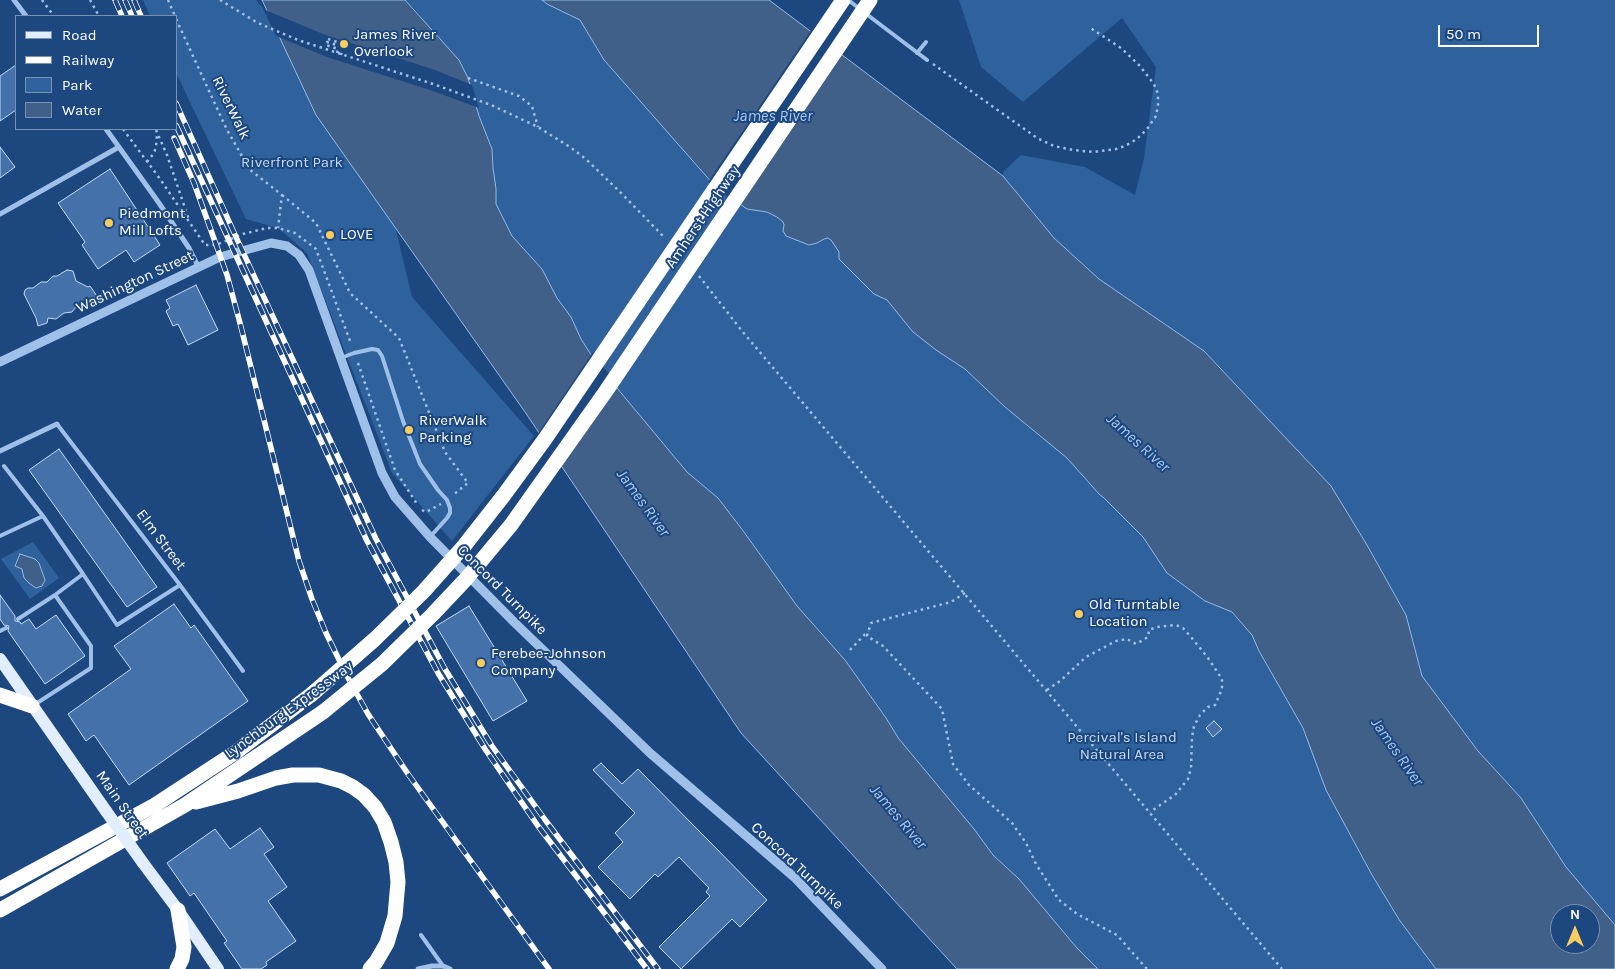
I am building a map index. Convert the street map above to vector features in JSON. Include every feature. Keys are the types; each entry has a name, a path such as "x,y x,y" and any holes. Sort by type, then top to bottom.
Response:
{"highway":[{"name":"Amherst Highway","path":"545,439 843,0"},
{"name":"Amherst Highway","path":"564,452 870,0"},
{"name":"Lynchburg Expressway","path":"0,889 155,805 236,752 312,694 376,639 424,591 464,546 545,439"},
{"name":"Lynchburg Expressway","path":"0,910 185,805 323,712 382,664 432,614 511,525 564,452"},
{"path":"0,695 32,706"},
{"path":"185,805 238,792 276,778 293,775 319,775 341,781 353,787 364,796 375,807 384,822 393,848 398,882 395,916 387,943 370,969"},
{"path":"0,884 22,878"},
{"path":"0,921 27,894"},
{"path":"177,969 182,959 184,947 178,910"}],"main road":[{"name":"Main Street","path":"0,658 218,969"}],"street":[{"path":"14,0 25,15"},
{"path":"107,130 159,203 190,250 198,266"},
{"path":"0,214 119,147"},
{"name":"Washington Street","path":"0,362 220,257 272,243 287,246"},
{"name":"Concord Turnpike","path":"287,246 299,255 309,270 382,473 395,497 430,537 515,623 650,753 794,877 882,969"},
{"path":"0,451 57,424"},
{"path":"418,969 432,966 443,966 450,969"}],"lane":[{"path":"848,0 927,60"},
{"path":"917,53 926,42"},
{"path":"341,358 372,349 378,350 382,356 403,421 420,464 447,500 450,513 430,537"},
{"name":"Elm Street","path":"57,424 243,671"},
{"path":"4,466 43,516 117,625 180,585"},
{"path":"0,536 43,516"},
{"path":"18,619 83,574"},
{"path":"32,706 91,668 91,646 55,595"},
{"path":"0,631 6,628"},
{"path":"421,935 443,966"}],"path":[{"path":"42,0 53,15"},
{"path":"90,0 98,15"},
{"name":"RiverWalk","path":"168,0 175,15"},
{"path":"220,0 258,23 298,40 436,85 519,117 538,127 587,160 667,240"},
{"name":"RiverWalk","path":"178,22 227,130 249,168 316,223 350,293 399,338 445,452 468,483 447,500"},
{"path":"927,60 1037,138 1054,146 1073,150 1093,152 1116,149 1137,139 1147,129 1156,116 1158,94 1154,84 1139,65 1120,48 1089,27"},
{"path":"328,39 344,44 341,54"},
{"path":"337,53 338,49 326,45 327,42 343,47"},
{"path":"468,78 520,96 532,106 538,127"},
{"path":"124,130 205,245 216,245 243,234 267,228 278,228 282,195"},
{"path":"156,130 191,224"},
{"path":"148,162 156,147 156,130"},
{"path":"695,270 748,338 1282,969"},
{"path":"358,363 395,470 421,509 426,512 447,500"},
{"path":"964,592 951,602 871,623 867,636 884,646 942,709 953,764 969,785 1012,823 1026,843 1036,864 1059,900 1077,914 1117,936 1147,969"},
{"path":"1047,690 1060,681 1086,657 1116,641 1127,639 1136,644 1148,637 1149,630 1157,627 1176,626 1182,628 1191,637 1222,679 1222,689 1215,705 1208,707 1200,715 1194,726 1191,768 1188,779 1174,796 1150,812"},
{"path":"850,650 869,630"}],"green space":[{"name":"Riverfront Park","path":"143,0 256,0 324,79 384,180 412,297 534,436 452,541 392,473 307,253 278,228 246,219 178,77 178,15 150,15"},
{"name":"Percival's Island Natural Area","path":"405,0 542,0 580,20 604,60 739,202 747,209 767,212 777,217 783,222 786,236 817,243 828,238 831,240 874,294 887,300 913,332 965,369 1005,407 1067,458 1099,494 1143,537 1167,573 1205,601 1232,612 1252,635 1259,651 1304,728 1326,790 1372,875 1400,921 1436,969 1098,969 1077,948 1019,879 993,855 974,829 899,739 845,660 797,606 718,498 687,472 597,364 581,339 571,317 557,298 542,269 512,236 496,204 492,149 479,116 419,14"},
{"path":"959,0 1615,0 1615,925 1600,907 1600,904 1597,904 1566,867 1521,798 1478,751 1422,676 1406,614 1331,486 1204,351 1099,279 1054,238 1003,176 1003,172 1021,155 1085,167 1135,195 1144,158 1156,67 1122,18 1023,102 981,67"},
{"path":"33,542 59,578 30,599 1,559"}],"water":[{"name":"James River","path":"262,0 405,0 459,60 468,78 479,116 492,149 496,204 512,236 542,269 557,298 571,317 581,339 597,364 687,472 718,498 797,606 845,660 899,739 974,829 993,855 1019,879 1077,948 1098,969 957,969 741,733 525,412 316,115"},
{"name":"James River","path":"542,0 769,0 1003,176 1054,238 1099,279 1204,351 1331,486 1406,615 1422,676 1478,751 1521,798 1566,867 1597,904 1550,904 1550,954 1600,954 1600,907 1615,925 1615,969 1436,969 1400,921 1372,875 1326,790 1303,728 1259,651 1252,635 1232,612 1205,601 1167,573 1143,537 1099,494 1067,458 1005,407 965,369 913,332 887,300 874,294 839,259 839,252 831,240 828,238 809,245 786,236 783,231 783,222 777,217 767,212 747,209 714,185 604,60 580,20"},
{"path":"20,554 35,559 39,563 45,580 42,586 36,588 30,584 24,578 22,569 15,566"}],"pier":[{"path":"263,9 323,34 435,70 472,85 479,108 327,57 276,36"},
{"path":"812,29 841,52 738,204 708,182"},
{"path":"593,352 617,383 559,468 537,435"}],"building":[{"path":"15,66 15,111 0,121 0,76"},
{"path":"0,147 15,167 0,178"},
{"name":"Piedmont Mill Lofts","path":"110,169 160,245 134,262 126,250 98,269 82,245 85,242 58,203"},
{"path":"67,270 73,271 76,281 88,287 90,286 97,296 88,301 88,304 84,307 76,307 72,312 64,313 56,319 48,318 47,323 38,326 24,294 25,290 33,288 41,282 47,282 53,276 57,276"},
{"path":"196,285 218,330 188,345 178,324 173,326 166,311 170,308 166,300"},
{"path":"59,449 157,587 127,607 29,470"},
{"path":"0,595 15,616 15,621 21,624 29,619 36,629 56,615 85,656 45,684 8,631 9,626 4,625 0,619"},
{"path":"174,604 191,628 194,625 248,701 129,785 94,735 86,741 68,714 131,669 114,646"},
{"name":"Ferebee-Johnson Company","path":"469,606 527,701 493,721 436,626"},
{"path":"1214,721 1222,729 1213,737 1206,728"},
{"path":"601,763 622,784 638,769 767,900 740,927 732,919 681,969 659,947 710,896 706,892 709,888 679,857 658,877 655,874 630,899 598,867 623,842 615,833 635,813 593,770"},
{"path":"260,828 274,847 264,854 287,887 268,901 296,941 266,962 267,965 261,969 242,969 224,943 227,941 194,893 190,896 167,863 215,829 230,849"}],"railway":[{"path":"115,0 122,15"},
{"path":"125,0 132,15"},
{"path":"134,0 141,15"},
{"path":"178,107 376,539 445,669 492,746 658,969"},
{"path":"178,129 367,541 438,673 485,749 538,826 647,969"},
{"path":"174,138 194,183 227,275 299,561 326,633 368,714 408,774 549,969"}],"place":[{"name":"James River Overlook","path":"344,44"},
{"name":"Piedmont Mill Lofts","path":"109,223"},
{"name":"LOVE","path":"330,235"},
{"name":"RiverWalk Parking","path":"409,430"},
{"name":"Old Turntable Location","path":"1079,614"},
{"name":"Ferebee-Johnson Company","path":"481,663"}]}
